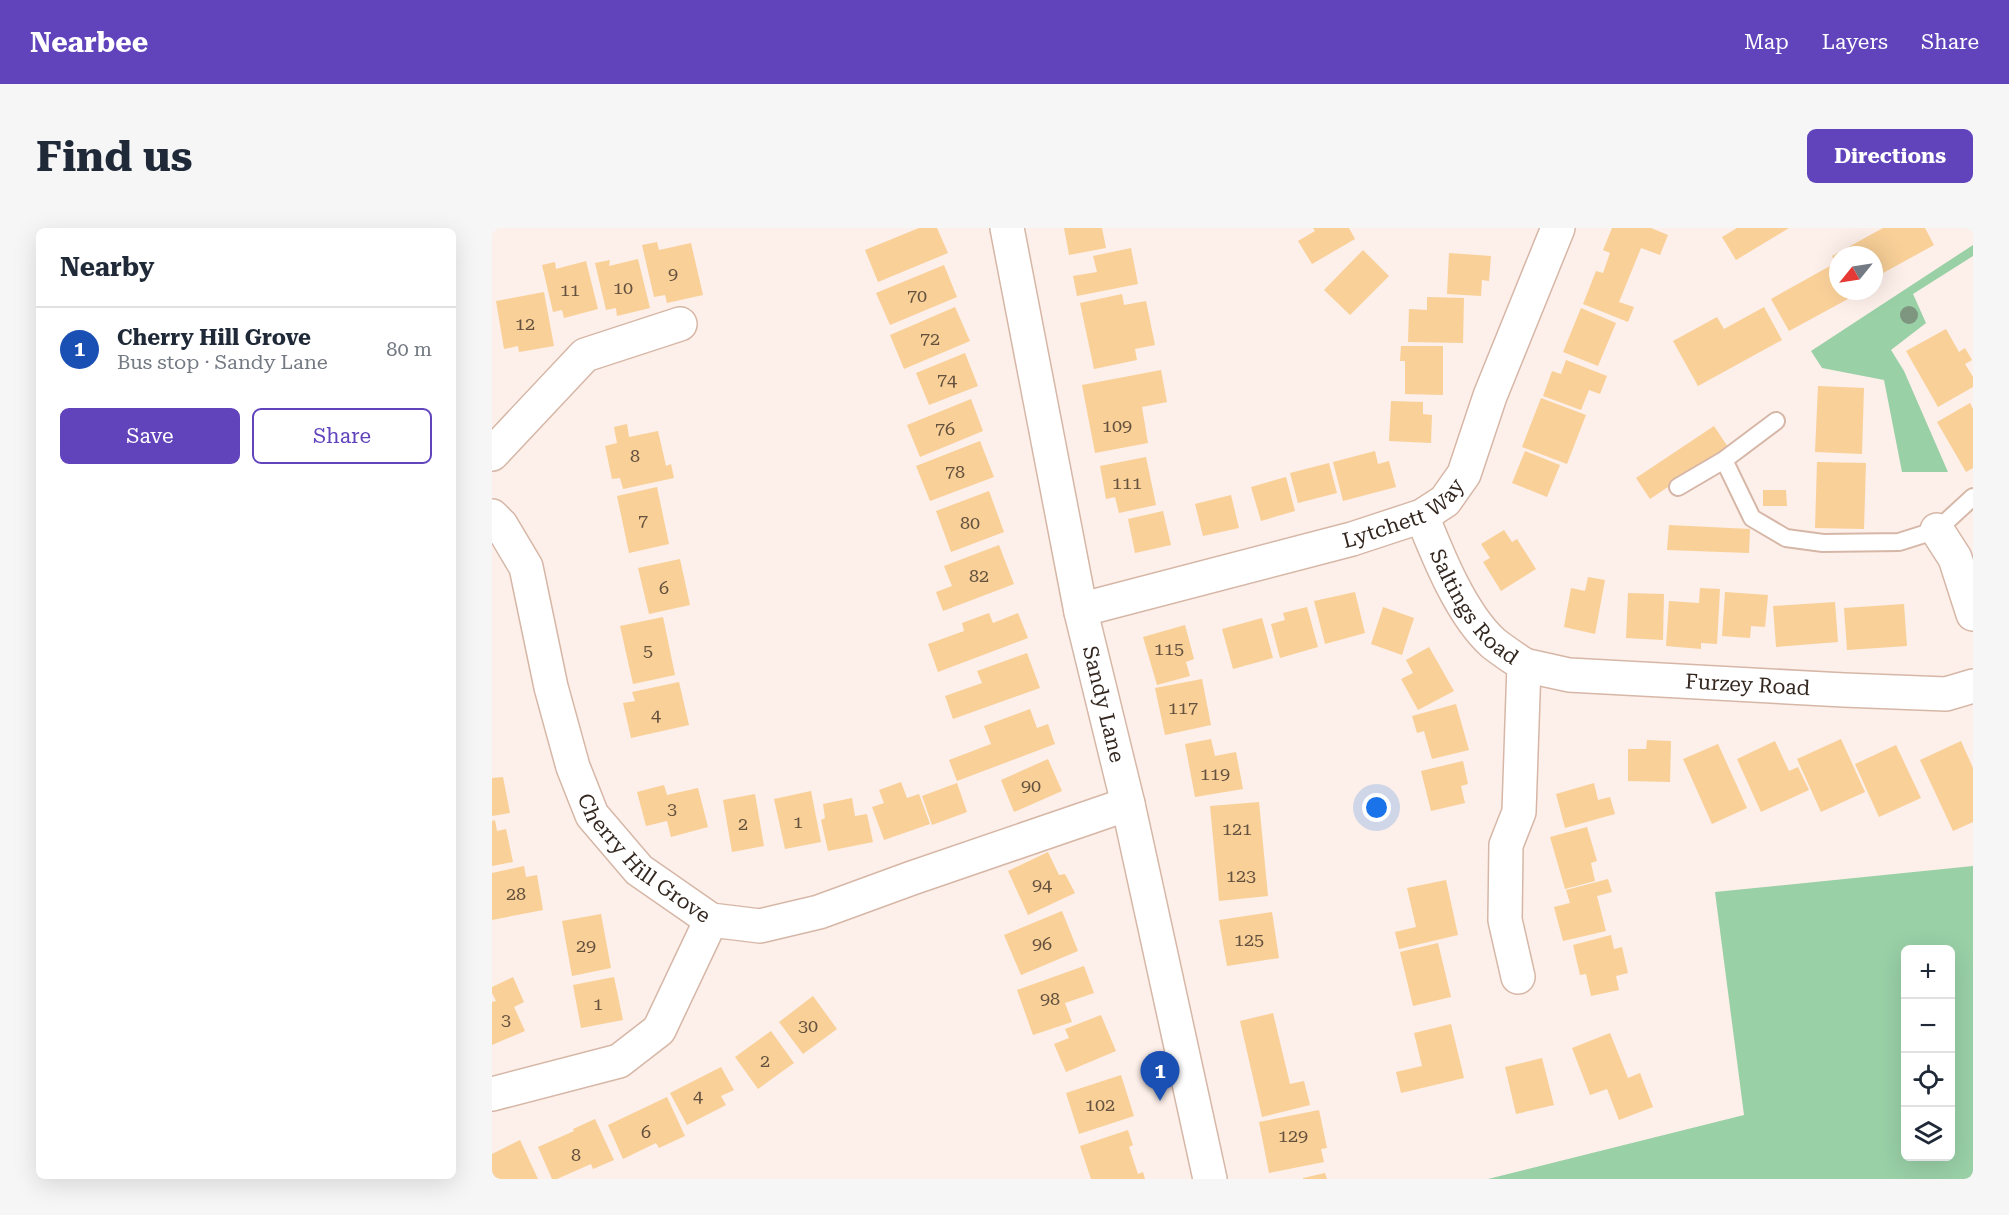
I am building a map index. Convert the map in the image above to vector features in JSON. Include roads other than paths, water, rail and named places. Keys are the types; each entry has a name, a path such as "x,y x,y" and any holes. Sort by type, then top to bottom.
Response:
{"street":[{"name":"Sandy Lane","path":"1006,228 1081,612 1128,804 1210,1179"},
{"name":"Lytchett Way","path":"1081,612 1095,606 1352,539 1422,516 1445,501 1464,474 1490,396 1558,228"},
{"path":"492,454 585,354 680,324"},
{"name":"Cherry Hill Grove","path":"492,516 501,525 526,567 551,687 573,767 592,815 639,870 711,920 760,926 819,912 1128,804"},
{"name":"Saltings Road","path":"1422,516 1448,578 1475,623 1493,642 1524,665 1519,812 1506,845 1505,920 1518,977"},
{"path":"1937,530 1955,558 1973,614"},
{"name":"Furzey Road","path":"1524,665 1569,675 1844,690 1946,694 1973,686"},
{"path":"492,1094 619,1061 651,1037 658,1030 711,920"}],"lane":[{"path":"1678,488 1724,460 1776,421"},
{"path":"1724,460 1752,518 1786,538 1823,543 1899,542 1937,530 1973,497"}],"place":[{"name":"Cherry Hill Grove","path":"1160,1101"}]}
